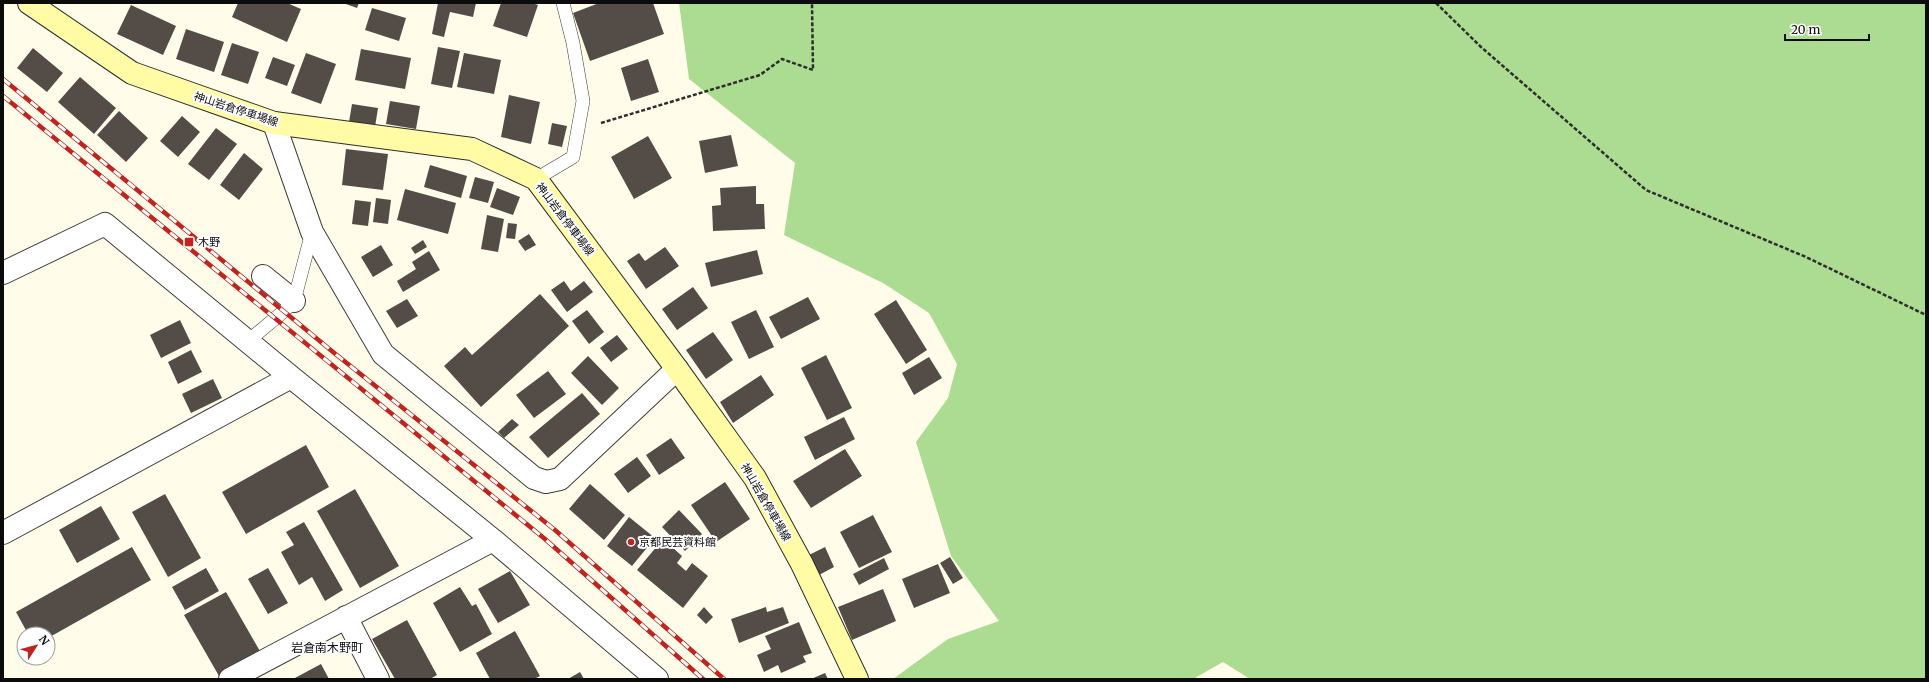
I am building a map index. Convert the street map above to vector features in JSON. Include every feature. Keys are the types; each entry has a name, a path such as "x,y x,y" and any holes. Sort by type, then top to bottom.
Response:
{"main road":[{"name":"神山岩倉停車場線","path":"29,3 132,73 274,123 472,149 536,179 677,369 755,478 802,564 857,679"}],"street":[{"path":"274,123 312,232 383,354 534,478 546,482 560,479 677,369"},
{"path":"3,273 105,224 290,377 493,540 657,679"},
{"path":"263,276 294,300"},
{"path":"3,533 290,377"},
{"path":"230,679 493,540"},
{"path":"346,617 378,679"}],"lane":[{"path":"536,179 573,157 582,101 573,43 563,3"},
{"path":"248,342 284,311 294,300 312,232"}],"path":[{"path":"577,130 760,75 782,59 813,70 812,3"},
{"path":"1436,3 1481,46 1646,190 1806,258 1926,315"}],"green space":[{"path":"679,3 1926,3 1926,679 1250,679 1223,662 1193,679 893,679 948,639 999,621 951,556 916,442 948,398 957,364 929,313 883,283 784,235 795,163 689,79"}],"building":[{"path":"238,3 287,3 301,9 287,42 232,17"},
{"path":"343,3 359,3 357,8"},
{"path":"438,3 476,3 473,17 450,12 444,37 432,34"},
{"path":"501,3 532,3 538,5 527,37 493,26"},
{"path":"599,3 653,3 664,34 590,61 573,13"},
{"path":"131,5 176,26 163,55 117,34"},
{"path":"372,8 406,18 399,41 365,30"},
{"path":"186,29 224,42 214,72 176,59"},
{"path":"232,43 259,52 248,84 221,75"},
{"path":"438,47 460,51 452,88 431,84"},
{"path":"33,48 63,73 47,92 17,68"},
{"path":"361,49 411,58 405,89 355,80"},
{"path":"306,53 336,64 321,104 291,93"},
{"path":"464,53 501,60 494,94 457,87"},
{"path":"273,57 295,65 287,86 265,78"},
{"path":"648,59 659,92 631,101 621,68"},
{"path":"80,77 116,108 94,134 58,102"},
{"path":"509,95 540,102 531,144 501,137"},
{"path":"390,101 420,106 416,129 386,124"},
{"path":"352,104 378,108 375,127 349,122"},
{"path":"119,111 148,138 126,162 97,135"},
{"path":"182,116 200,132 178,157 160,141"},
{"path":"552,123 567,126 562,147 548,144"},
{"path":"216,128 237,144 209,180 188,164"},
{"path":"731,135 738,166 705,173 699,141"},
{"path":"648,136 672,178 634,199 611,157"},
{"path":"346,149 388,154 383,190 342,185"},
{"path":"244,153 263,169 239,200 220,185"},
{"path":"430,165 467,176 461,198 424,187"},
{"path":"475,177 494,182 488,203 469,198"},
{"path":"756,186 756,204 764,204 765,229 713,231 712,206 721,205 720,188"},
{"path":"497,188 520,197 513,215 490,207"},
{"path":"405,189 456,203 448,234 397,220"},
{"path":"376,198 391,200 388,224 373,222"},
{"path":"355,200 371,202 368,226 352,224"},
{"path":"487,215 504,219 498,252 481,249"},
{"path":"508,223 517,224 515,239 506,238"},
{"path":"529,234 536,245 525,251 518,241"},
{"path":"423,240 427,247 415,254 411,248"},
{"path":"381,245 393,265 373,277 361,257"},
{"path":"665,247 679,266 646,289 627,261 639,253 645,261"},
{"path":"757,250 763,274 711,287 705,263"},
{"path":"429,251 440,270 403,292 397,281 416,269 412,262"},
{"path":"564,281 571,291 584,281 593,292 567,312 551,290"},
{"path":"693,287 708,308 677,330 662,309"},
{"path":"540,294 569,326 481,407 444,366 465,347 472,355"},
{"path":"808,297 820,319 781,339 769,317"},
{"path":"407,299 418,316 397,328 386,311"},
{"path":"896,300 927,350 906,364 874,314"},
{"path":"587,310 604,332 589,344 572,321"},
{"path":"756,310 774,347 749,359 731,322"},
{"path":"180,320 191,343 161,358 150,335"},
{"path":"713,332 733,360 706,379 686,350"},
{"path":"617,335 628,349 611,362 600,348"},
{"path":"191,350 202,372 178,384 168,362"},
{"path":"826,355 852,408 827,420 801,368"},
{"path":"588,356 619,388 602,405 571,373"},
{"path":"929,357 942,378 914,395 902,373"},
{"path":"548,371 566,394 534,418 516,395"},
{"path":"761,375 774,395 733,423 720,402"},
{"path":"213,379 222,398 191,413 182,394"},
{"path":"582,393 600,414 548,458 529,437"},
{"path":"844,417 855,439 815,460 804,437"},
{"path":"512,419 519,425 504,438 498,432"},
{"path":"671,438 685,458 659,475 646,455"},
{"path":"306,445 329,487 246,534 222,492"},
{"path":"845,449 862,476 811,508 793,481"},
{"path":"637,457 651,476 628,493 614,474"},
{"path":"725,482 750,519 716,542 691,505"},
{"path":"590,484 625,515 604,540 569,509"},
{"path":"355,489 399,566 360,588 317,511"},
{"path":"165,494 201,558 168,577 132,512"},
{"path":"101,506 120,539 77,563 59,530"},
{"path":"679,510 702,534 685,551 662,527"},
{"path":"873,515 892,552 859,568 840,532"},
{"name":"京都民芸資料館","path":"629,517 655,538 632,566 607,546"},
{"path":"304,522 343,590 325,601 312,577 299,585 281,552 294,545 286,532"},
{"path":"663,539 682,556 677,563 686,571 692,563 708,576 683,608 637,570"},
{"path":"132,547 151,580 56,633 56,626 24,626 16,612"},
{"path":"825,547 834,567 819,575 809,555"},
{"path":"950,557 963,578 953,584 940,563"},
{"path":"884,558 889,569 859,585 853,574"},
{"path":"938,564 950,593 914,608 902,579"},
{"path":"206,568 219,591 185,610 172,587"},
{"path":"268,568 288,603 268,614 248,579"},
{"path":"510,571 530,605 498,623 478,589"},
{"path":"460,587 472,606 476,604 492,634 460,652 433,603"},
{"path":"883,589 896,621 852,640 838,607"},
{"path":"226,592 261,653 219,676 184,615"},
{"path":"704,607 713,617 706,624 697,615"},
{"path":"766,607 767,612 783,607 789,623 739,643 731,619"},
{"path":"407,620 437,675 430,679 395,679 372,639"},
{"path":"799,622 812,653 803,656 806,662 781,673 778,665 764,672 757,655 771,649 765,636"},
{"path":"515,631 540,676 534,679 490,679 476,653"},
{"path":"321,664 329,679 293,679"},
{"path":"580,672 584,679 568,679"},
{"path":"825,673 828,679 811,679"}],"railway":[{"path":"3,79 333,352 555,530 724,679"},
{"path":"3,96 545,539 703,679"}],"place":[{"name":"木野","path":"189,242"},
{"name":"京都民芸資料館","path":"631,542"}],"district":[{"name":"岩倉南木野町","path":"327,647"}]}
